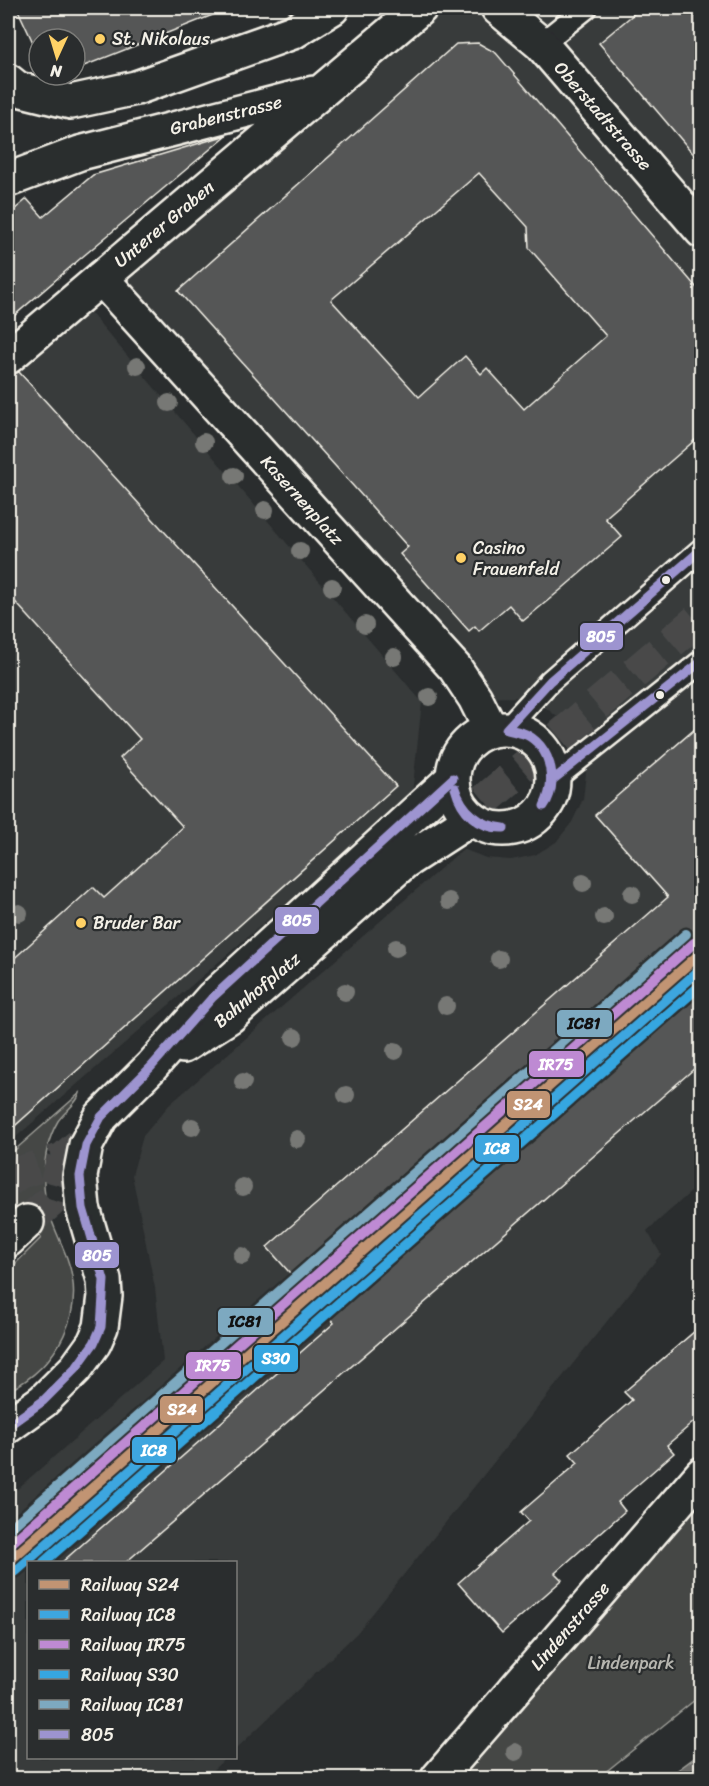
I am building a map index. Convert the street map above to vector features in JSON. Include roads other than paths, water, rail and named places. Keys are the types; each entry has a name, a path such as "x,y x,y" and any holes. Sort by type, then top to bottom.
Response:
{"street":[{"path":"8,81 18,89 71,102 136,88 293,32 332,8"},
{"name":"Grabenstrasse","path":"8,180 80,153 321,91 420,8"},
{"name":"Oberstadtstrasse","path":"498,8 541,44 702,231"},
{"name":"Unterer Graben","path":"8,357 321,91"},
{"name":"Kasernenplatz","path":"101,278 454,668 499,729"},
{"path":"499,729 521,732 545,750 554,779 547,803 528,822 514,828 500,829 472,818 455,793 453,778 455,761 464,747 476,736 499,729"},
{"name":"Bahnhofplatz","path":"8,1426 43,1401 76,1368 94,1343 101,1327 105,1296 104,1280 83,1208 80,1176 82,1156 92,1131 101,1117 151,1067 212,998 453,778"},
{"name":"Bahnhofplatz","path":"151,1067 230,1016 404,862 472,818"},
{"name":"Lindenstrasse","path":"438,1779 702,1474"}],"lane":[{"path":"541,44 586,8"},
{"path":"499,729 550,681 702,549"},
{"path":"554,779 702,661"}],"tunnel":[{"path":"447,832 702,616"},
{"path":"8,1181 18,1173 63,1159 101,1126"},
{"path":"27,1222 51,1201 63,1159"}],"rail line":[{"name":"IC81","path":"8,1530 686,934"},
{"name":"IR75","path":"8,1546 694,943"},
{"name":"S24","path":"8,1562 702,952"},
{"name":"IC8","path":"27,1561 702,968"},
{"name":"S30","path":"45,1561 702,984"},
{"name":"IC8","path":"16,1571 27,1561"}],"place":[{"name":"St. Nikolaus","path":"100,39"},
{"name":"Casino Frauenfeld","path":"461,558"},
{"name":"Bruder Bar","path":"81,923"}],"park label":[{"name":"Lindenpark","path":"631,1663"}]}
